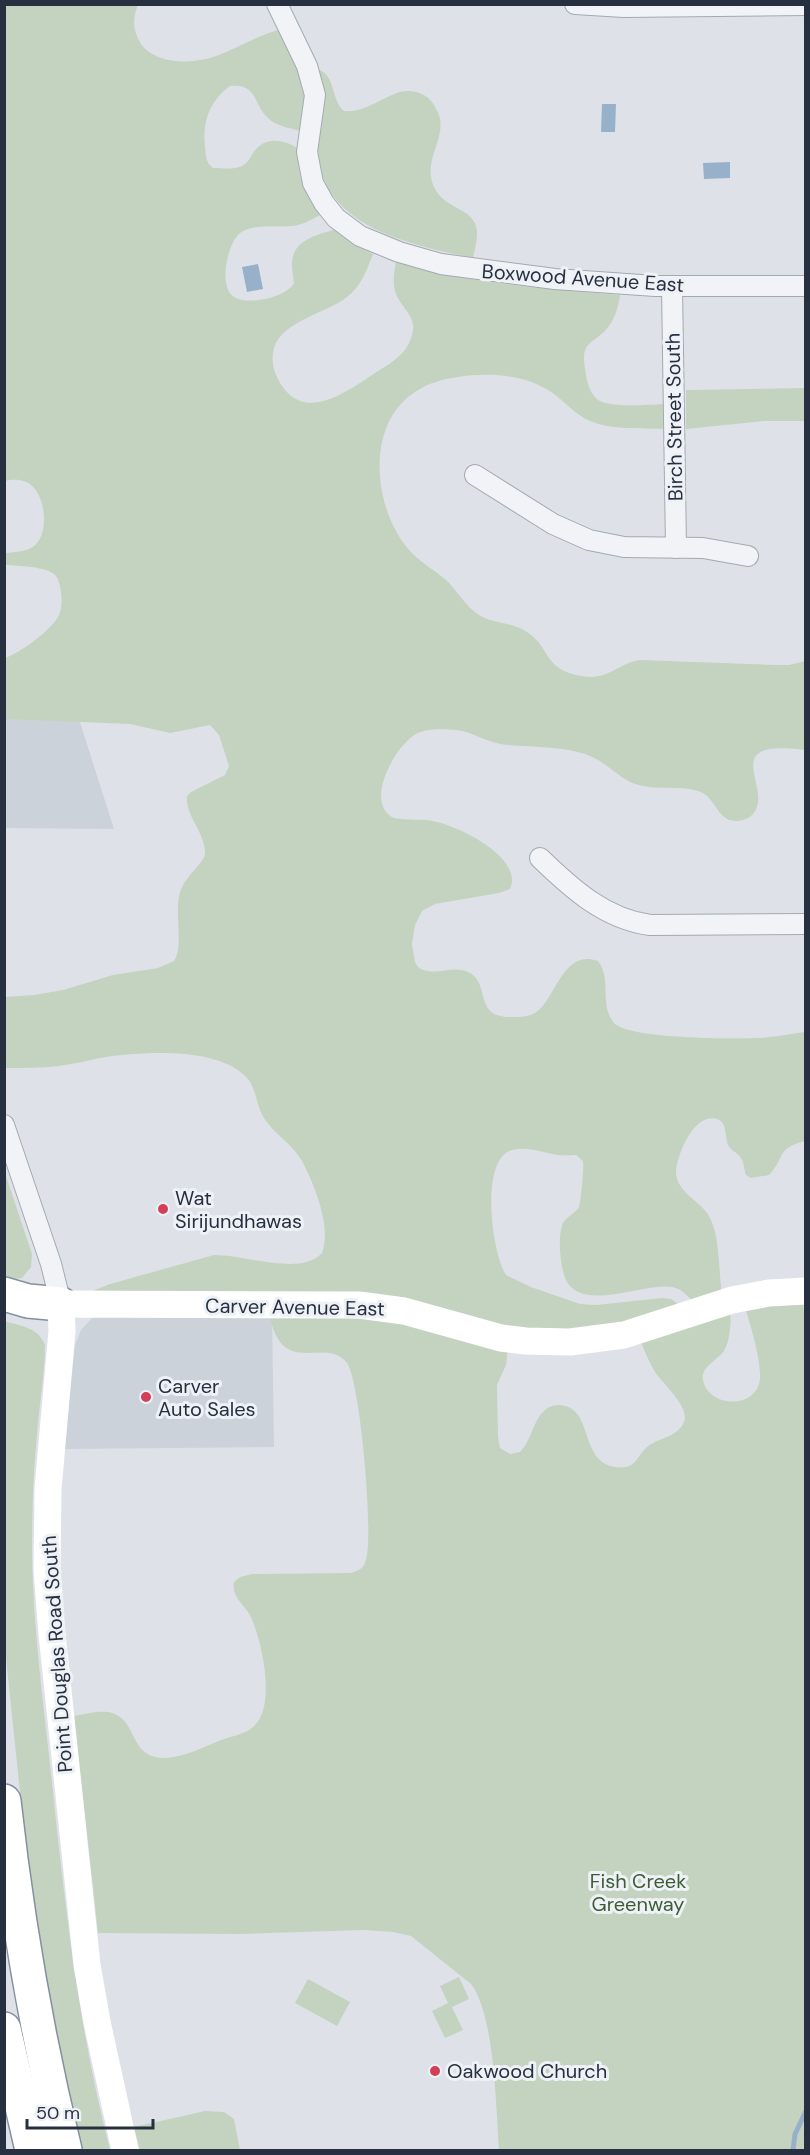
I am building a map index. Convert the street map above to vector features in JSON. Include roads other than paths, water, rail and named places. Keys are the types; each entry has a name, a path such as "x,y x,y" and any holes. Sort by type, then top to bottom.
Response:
{"highway":[{"path":"4,1294 22,1300 62,1304"},
{"path":"4,1801 28,1972 44,2059 65,2151"},
{"path":"4,2029 32,2151"}],"street":[{"name":"Boxwood Avenue East","path":"278,4 307,66 315,95 307,152 316,189 324,203 343,225 369,241 441,264 496,273 672,287 806,286"},
{"path":"575,4 624,8 806,5"},
{"name":"Birch Street South","path":"672,287 676,548"},
{"path":"475,475 548,521 580,537 624,547 710,548 748,556"},
{"path":"540,858 584,897 610,913 637,923 650,925 806,924"},
{"name":"Point Douglas Road South","path":"4,1125 40,1228 62,1304 62,1331 48,1489 49,1599 87,1965 104,2060 125,2151"},
{"name":"Carver Avenue East","path":"62,1304 359,1305 404,1311 501,1338 570,1342 610,1338 641,1330 732,1300 769,1293 806,1291"}],"water":[{"path":"602,104 616,104 615,132 601,132"},
{"path":"730,162 730,178 704,179 703,163"},
{"path":"258,264 263,289 247,292 242,267"}],"waterway":[{"path":"793,2150 795,2134 806,2111"}],"place":[{"name":"Wat Sirijundhawas","path":"163,1209"},
{"name":"Carver Auto Sales","path":"146,1397"},
{"name":"Oakwood Church","path":"435,2071"}],"park label":[{"name":"Fish Creek Greenway","path":"638,1892"}]}
